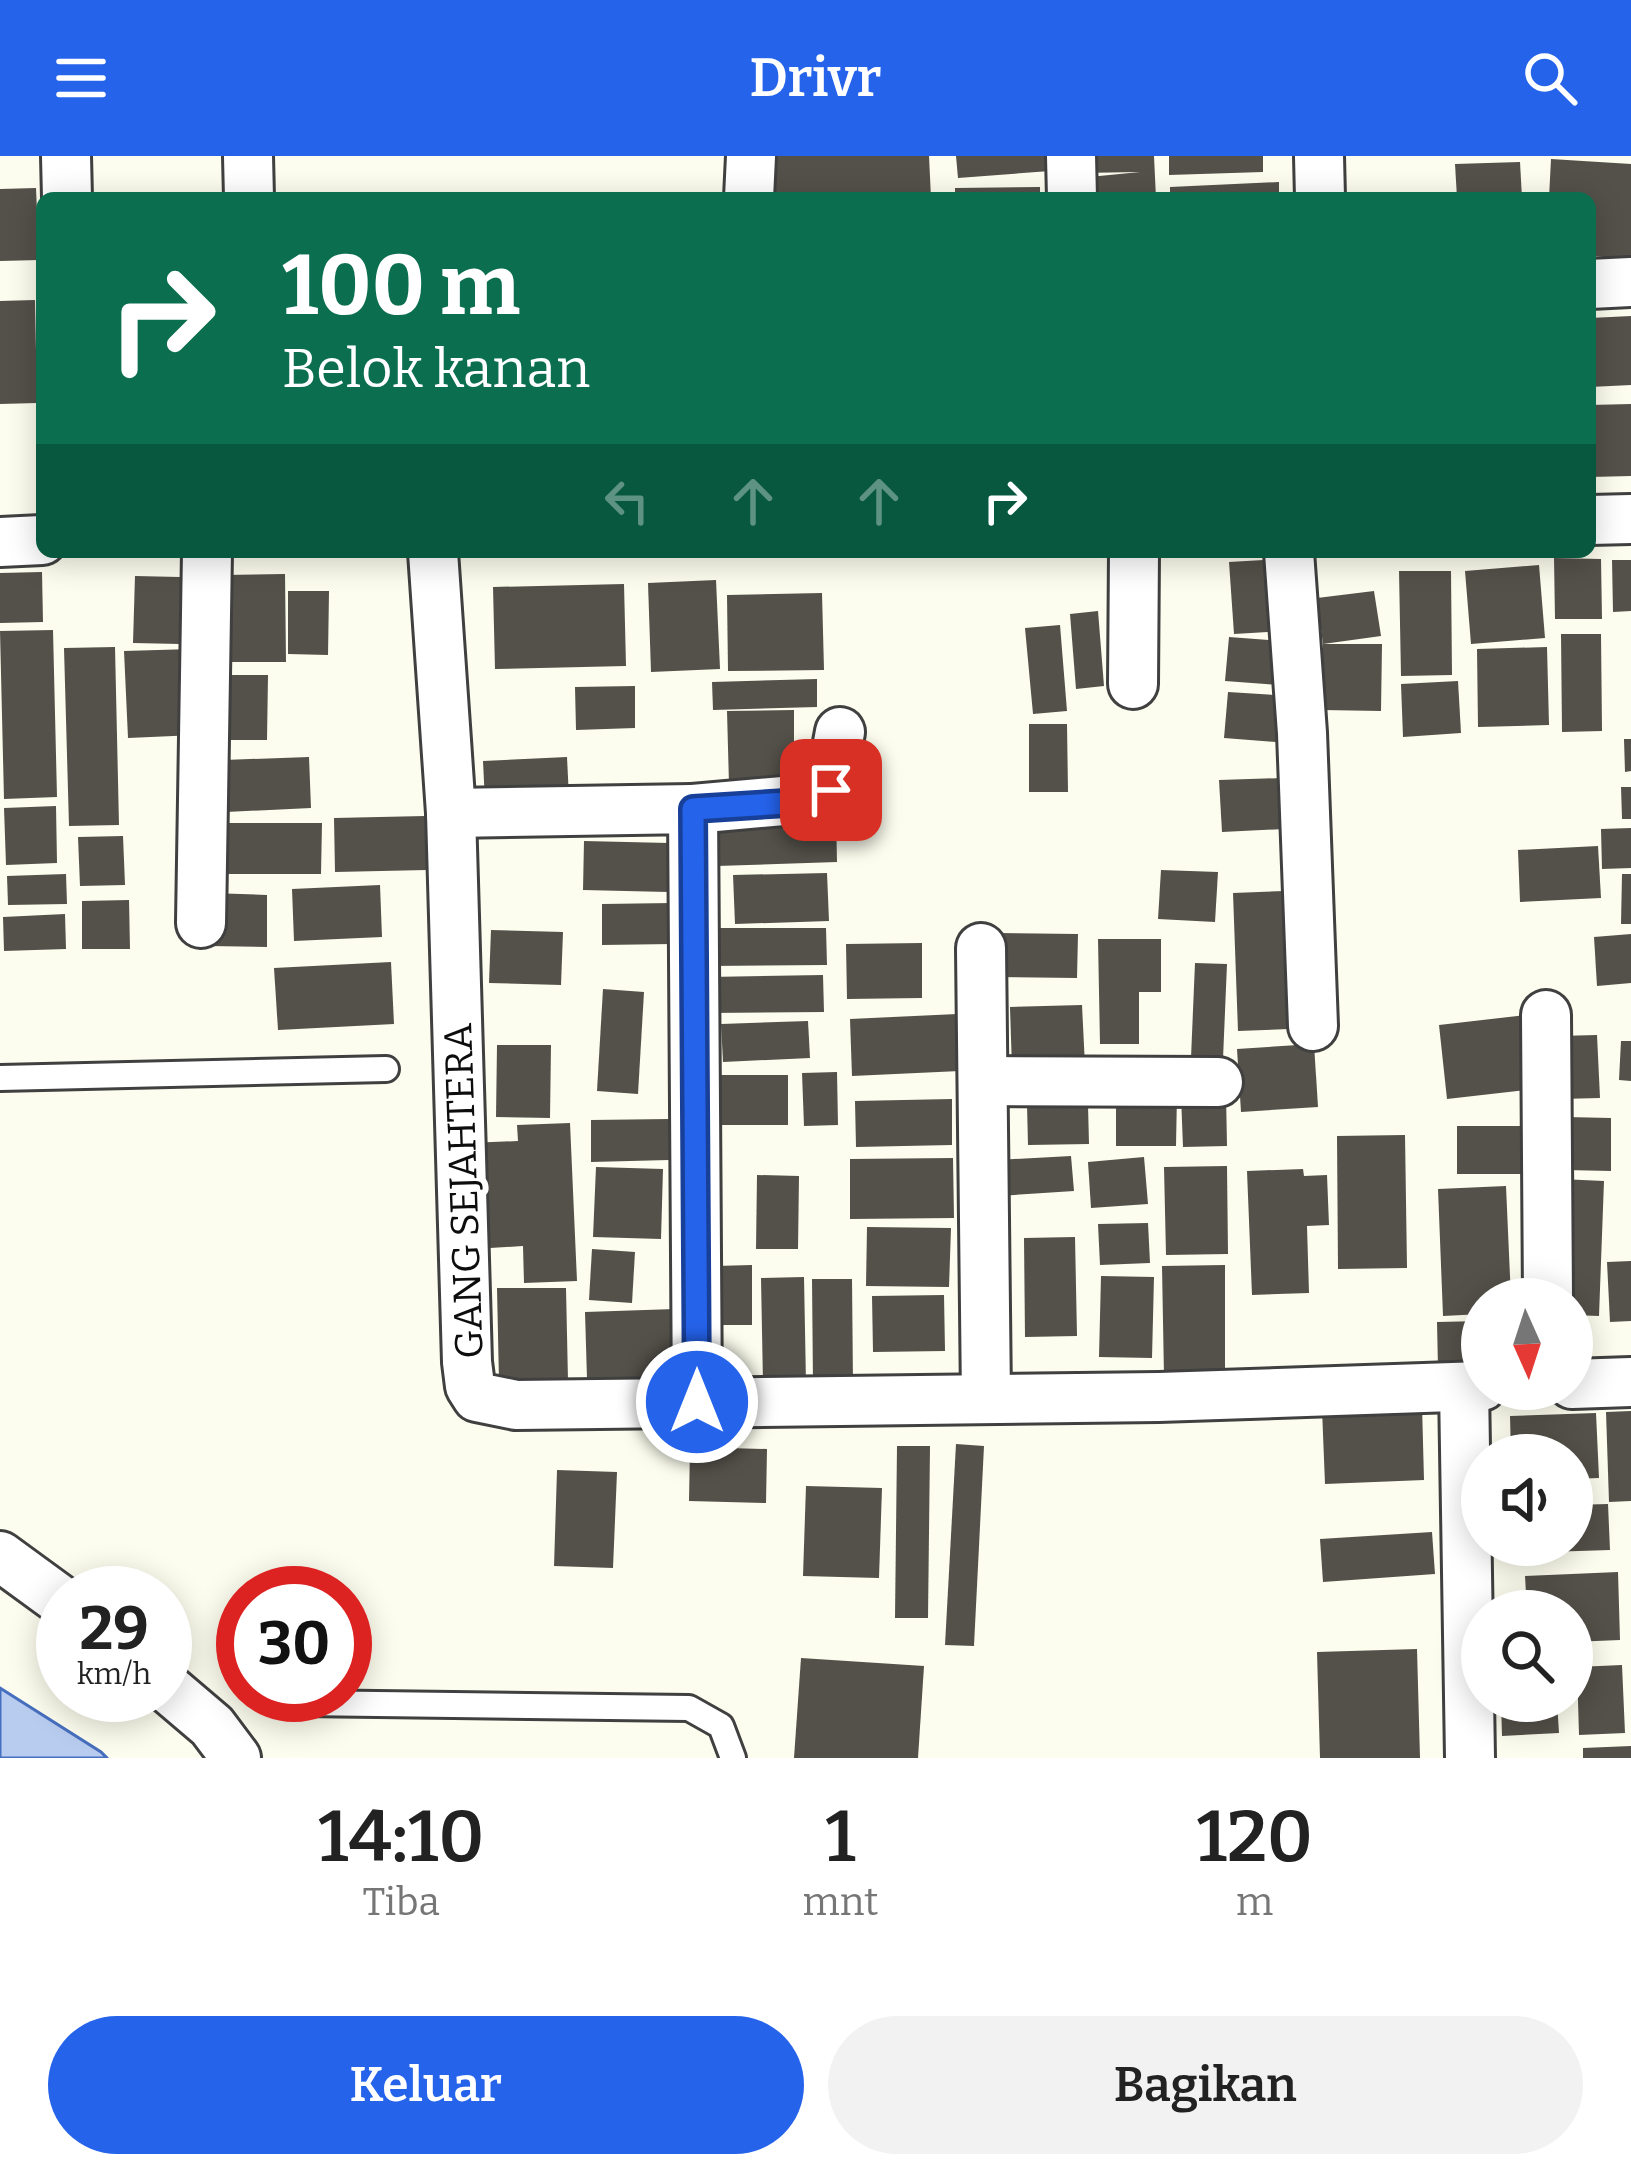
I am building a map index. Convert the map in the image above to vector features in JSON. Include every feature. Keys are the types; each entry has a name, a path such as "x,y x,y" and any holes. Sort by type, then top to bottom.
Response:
{"street":[{"path":"67,156 67,192"},
{"path":"248,156 249,192"},
{"path":"749,192 751,156"},
{"path":"1071,156 1072,192"},
{"path":"1319,156 1320,192"},
{"path":"1596,284 1631,282"},
{"path":"1596,520 1631,519"},
{"path":"0,542 36,540"},
{"path":"201,923 207,558"},
{"name":"GANG SEJAHTERA","path":"433,558 451,813 470,1386 477,1397 494,1403 986,1399 1461,1386"},
{"path":"1132,684 1134,558"},
{"path":"1289,558 1302,733 1313,1026"},
{"path":"451,813 693,809 818,801 828,797 840,732"},
{"path":"693,809 697,1402"},
{"path":"981,948 986,1399"},
{"path":"1546,1015 1548,1278"},
{"path":"983,1082 1218,1082"},
{"path":"1593,1383 1631,1382"},
{"path":"1470,1758 1473,1410"},
{"path":"0,1556 36,1582"},
{"path":"192,1709 236,1758"}],"lane":[{"path":"0,1078 386,1069"},
{"path":"372,1704 689,1708 722,1726 733,1758"}],"water":[{"path":"0,1688 36,1711 36,1722 54,1722 107,1758 0,1758"}],"building":[{"path":"762,156 929,156 931,192 764,192"},
{"path":"956,156 1049,156 1050,171 958,178"},
{"path":"1080,156 1154,156 1156,192 1090,192 1089,177 1140,172 1080,173"},
{"path":"1169,156 1263,156 1263,172 1169,175"},
{"path":"1551,159 1631,164 1631,259 1596,256 1596,192 1549,192"},
{"path":"1520,162 1522,192 1457,192 1455,164"},
{"path":"1279,182 1279,192 1170,192 1170,187"},
{"path":"1040,187 1040,192 955,192 955,188"},
{"path":"36,188 36,260 0,261 0,189"},
{"path":"35,300 36,403 0,404 0,301"},
{"path":"1631,316 1631,385 1596,387 1596,318"},
{"path":"1631,404 1631,476 1596,477 1596,405"},
{"path":"1554,558 1601,559 1602,619 1555,619"},
{"path":"1281,559 1285,631 1234,634 1229,562"},
{"path":"1612,560 1631,560 1631,611 1613,612"},
{"path":"1539,565 1545,638 1471,644 1465,571"},
{"path":"1399,571 1451,571 1452,675 1401,676"},
{"path":"42,572 43,622 0,623 0,573"},
{"path":"285,574 286,662 225,662 223,575"},
{"path":"135,576 180,577 180,644 133,643"},
{"path":"716,580 720,669 651,672 648,583"},
{"path":"624,584 626,666 495,669 493,587"},
{"path":"288,591 329,591 328,655 288,654"},
{"path":"1374,591 1381,636 1323,644 1317,598"},
{"path":"822,593 824,670 728,671 727,595"},
{"path":"1098,611 1104,686 1076,689 1070,614"},
{"path":"1060,625 1067,711 1033,714 1025,628"},
{"path":"53,630 57,797 4,799 0,631"},
{"path":"1561,634 1601,634 1602,731 1562,732"},
{"path":"1229,637 1284,641 1280,685 1225,681"},
{"path":"1323,644 1382,644 1381,711 1322,710"},
{"path":"115,647 119,825 69,826 64,648"},
{"path":"1547,647 1549,725 1478,727 1477,649"},
{"path":"192,649 196,735 128,738 124,651"},
{"path":"217,675 268,675 267,740 217,740"},
{"path":"817,679 817,707 713,710 712,682"},
{"path":"1458,681 1461,733 1403,737 1401,684"},
{"path":"635,686 635,728 576,730 575,687"},
{"path":"1228,692 1291,696 1288,743 1224,738"},
{"path":"794,710 794,783 729,784 727,711"},
{"path":"1029,724 1067,724 1068,792 1029,792"},
{"path":"1624,739 1631,739 1631,771 1625,772"},
{"path":"309,757 311,808 226,812 224,760"},
{"path":"567,757 569,798 485,802 483,761"},
{"path":"1282,778 1284,829 1222,832 1219,780"},
{"path":"1621,787 1631,787 1631,819 1622,819"},
{"path":"56,806 57,863 6,865 4,808"},
{"path":"836,813 837,862 717,866 715,817"},
{"path":"425,816 427,870 335,872 334,818"},
{"path":"222,823 322,823 321,874 222,874"},
{"path":"1631,828 1631,868 1602,869 1601,829"},
{"path":"123,836 125,885 80,886 78,837"},
{"path":"584,841 669,843 668,892 583,890"},
{"path":"1598,846 1601,898 1520,902 1518,850"},
{"path":"1161,870 1218,872 1215,922 1158,919"},
{"path":"827,873 829,921 735,924 733,875"},
{"path":"66,874 67,904 8,905 7,876"},
{"path":"1622,874 1631,874 1631,924 1621,924"},
{"path":"380,885 382,937 294,941 292,889"},
{"path":"1284,891 1289,1029 1238,1031 1233,893"},
{"path":"210,893 267,895 267,947 209,946"},
{"path":"129,900 130,949 82,949 82,901"},
{"path":"672,903 672,944 602,945 602,904"},
{"path":"65,914 66,949 4,951 3,917"},
{"path":"709,928 826,928 827,965 709,966"},
{"path":"491,930 563,932 561,985 489,983"},
{"path":"996,933 1078,934 1077,978 996,977"},
{"path":"1631,934 1631,983 1597,986 1594,937"},
{"path":"1098,939 1161,939 1161,992 1139,992 1139,1044 1100,1044"},
{"path":"922,943 922,998 847,999 846,944"},
{"path":"391,962 394,1024 278,1030 274,968"},
{"path":"1195,963 1227,964 1223,1059 1191,1058"},
{"path":"823,975 824,1012 708,1013 708,977"},
{"path":"603,989 644,992 638,1094 597,1091"},
{"path":"1082,1005 1085,1066 1012,1069 1010,1007"},
{"path":"957,1014 960,1071 852,1076 850,1019"},
{"path":"1526,1015 1534,1089 1447,1099 1439,1025"},
{"path":"808,1021 810,1058 723,1062 721,1024"},
{"path":"1597,1035 1600,1098 1560,1099 1558,1036"},
{"path":"1621,1041 1631,1041 1631,1081 1619,1080"},
{"path":"1314,1044 1318,1107 1241,1112 1237,1049"},
{"path":"497,1045 551,1045 550,1118 496,1117"},
{"path":"837,1072 838,1125 804,1126 802,1073"},
{"path":"704,1075 788,1075 788,1125 704,1125"},
{"path":"1116,1093 1177,1094 1176,1146 1116,1146"},
{"path":"1226,1094 1227,1146 1183,1147 1181,1096"},
{"path":"952,1099 952,1145 856,1147 855,1101"},
{"path":"1027,1105 1088,1105 1089,1144 1028,1145"},
{"path":"1566,1117 1611,1118 1611,1171 1565,1170"},
{"path":"669,1119 669,1160 591,1162 591,1120"},
{"path":"570,1123 577,1281 524,1283 523,1246 474,1249 469,1143 518,1141 517,1125"},
{"path":"1457,1126 1529,1126 1529,1174 1457,1174"},
{"path":"1405,1135 1407,1268 1338,1269 1337,1136"},
{"path":"1071,1156 1074,1191 999,1196 997,1160"},
{"path":"1144,1157 1148,1204 1091,1208 1088,1162"},
{"path":"953,1158 954,1218 850,1219 850,1159"},
{"path":"1227,1166 1228,1254 1166,1255 1164,1167"},
{"path":"596,1167 663,1169 661,1239 593,1237"},
{"path":"1303,1169 1304,1176 1327,1175 1329,1225 1307,1226 1309,1293 1252,1295 1247,1171"},
{"path":"757,1175 799,1176 798,1249 756,1249"},
{"path":"1560,1179 1604,1181 1599,1316 1593,1316 1593,1278 1556,1278"},
{"path":"1506,1186 1510,1278 1461,1278 1461,1315 1443,1316 1438,1189"},
{"path":"1148,1223 1150,1263 1100,1265 1098,1224"},
{"path":"867,1227 951,1228 949,1287 866,1286"},
{"path":"1075,1237 1077,1336 1025,1337 1024,1238"},
{"path":"592,1249 635,1252 632,1303 589,1300"},
{"path":"1631,1261 1631,1321 1610,1322 1607,1262"},
{"path":"752,1265 752,1325 715,1325 715,1266"},
{"path":"1225,1265 1225,1376 1164,1376 1162,1266"},
{"path":"1101,1276 1154,1277 1152,1358 1099,1357"},
{"path":"804,1277 806,1384 763,1384 761,1278"},
{"path":"812,1279 852,1279 853,1385 813,1385"},
{"path":"497,1288 566,1288 568,1381 499,1382"},
{"path":"944,1295 945,1351 873,1352 872,1296"},
{"path":"675,1309 677,1376 587,1379 585,1312"},
{"path":"1461,1321 1461,1368 1438,1368 1437,1322"},
{"path":"1422,1405 1424,1480 1325,1484 1322,1409"},
{"path":"1631,1411 1631,1501 1609,1502 1606,1412"},
{"path":"1596,1413 1599,1478 1593,1478 1593,1434 1510,1434 1510,1416"},
{"path":"956,1444 984,1446 974,1646 945,1645"},
{"path":"897,1446 930,1446 928,1618 895,1618"},
{"path":"690,1447 767,1449 766,1503 689,1501"},
{"path":"557,1470 617,1472 613,1568 554,1566"},
{"path":"806,1486 882,1488 879,1578 803,1576"},
{"path":"1593,1504 1608,1504 1610,1550 1593,1551"},
{"path":"1432,1532 1435,1574 1323,1582 1320,1539"},
{"path":"1618,1572 1620,1640 1593,1641 1593,1590 1526,1590 1525,1576"},
{"path":"1417,1649 1420,1758 1320,1758 1317,1652"},
{"path":"801,1658 924,1666 918,1758 794,1758"},
{"path":"1622,1665 1625,1733 1579,1735 1579,1722 1593,1722 1593,1666"},
{"path":"1502,1722 1558,1722 1559,1733 1502,1736"},
{"path":"1631,1746 1631,1758 1583,1758 1583,1748"}],"route":[{"path":"697,1402 693,809 818,801 831,790"}]}
